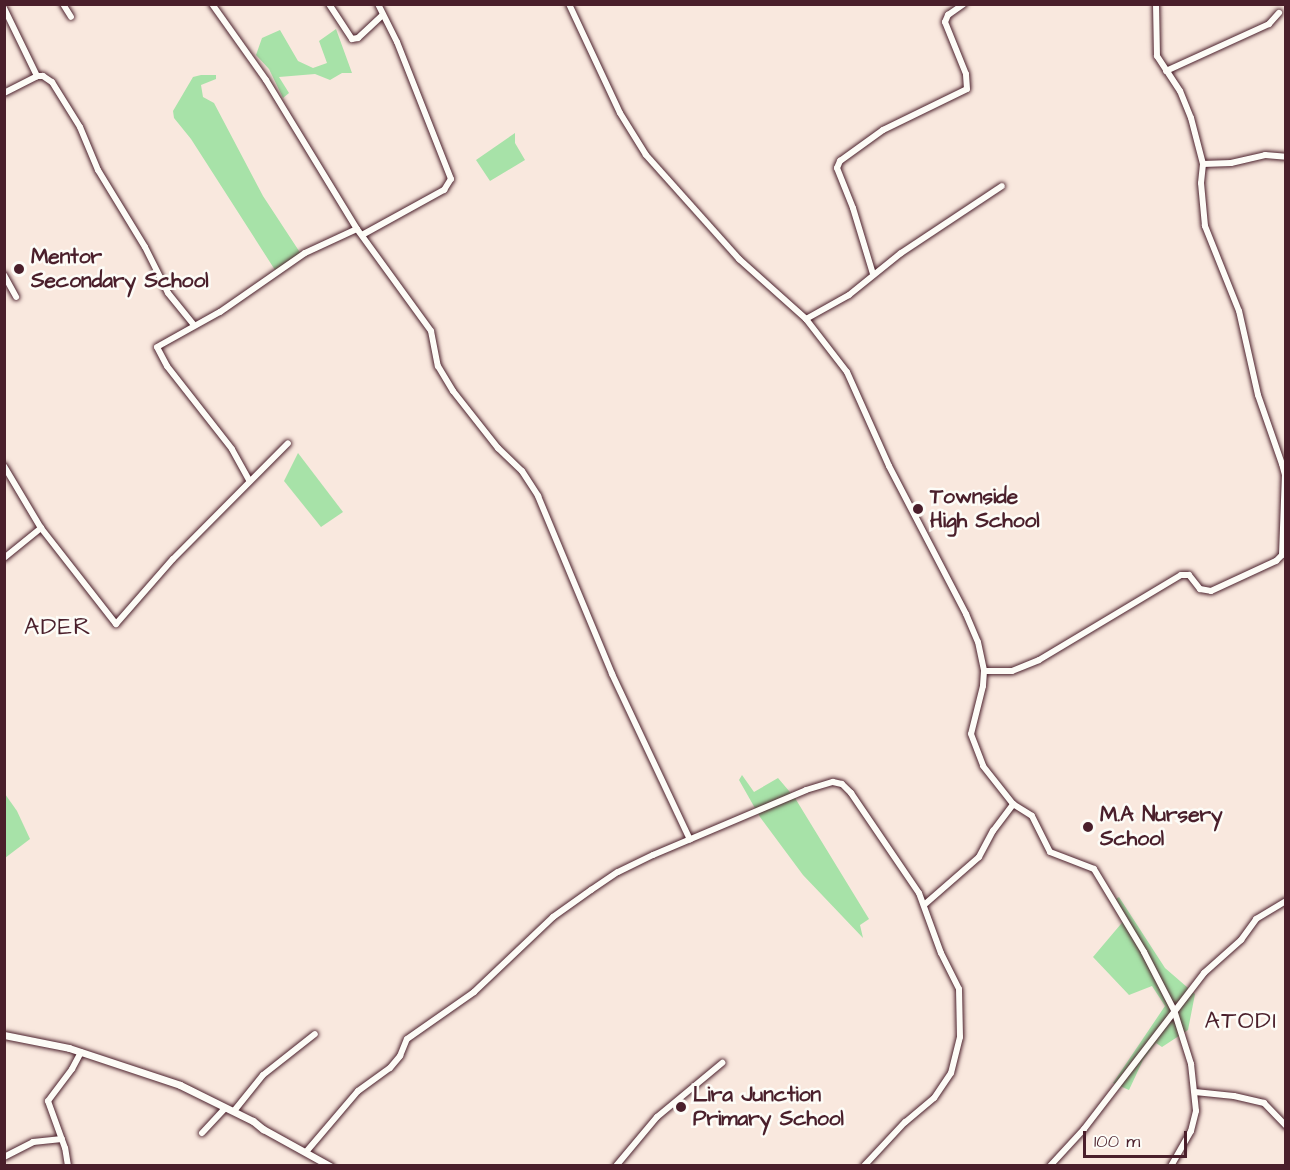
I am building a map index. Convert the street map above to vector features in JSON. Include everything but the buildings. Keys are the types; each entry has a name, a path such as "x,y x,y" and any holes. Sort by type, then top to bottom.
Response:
{"street":[{"path":"63,4 71,17"},
{"path":"212,4 266,80 359,232 432,332 438,366 453,391 498,447 522,471 538,496 612,674 690,840"},
{"path":"329,4 352,39 358,38 383,15"},
{"path":"249,480 232,449 166,366 157,349 160,344 220,312 305,253 359,232 444,190 451,179 398,42 378,4"},
{"path":"569,4 620,113 646,155 739,259 806,319 841,362 851,379 888,466 966,614 978,642 984,671 981,698 971,730 972,741 989,776 1013,804 1032,816 1050,852 1094,870 1144,952 1174,1010 1188,1053 1195,1092 1194,1122 1172,1166"},
{"path":"873,274 853,208 837,168 840,161 883,130 966,89 966,74 945,22 948,15 964,4"},
{"path":"984,671 1011,670 1039,660 1181,575 1188,575 1200,589 1210,591 1276,561 1282,555 1285,475 1258,395 1239,311 1205,226 1201,183 1203,164 1187,108 1178,86 1160,65 1157,52 1156,4"},
{"path":"4,8 37,76"},
{"path":"1166,71 1269,24 1279,13"},
{"path":"4,93 37,76 49,79 80,127 107,186 145,247 168,293 194,325"},
{"path":"1203,164 1231,163 1265,155 1286,157"},
{"path":"806,319 849,295 873,274 1002,186"},
{"path":"4,275 16,297"},
{"path":"4,466 41,528 116,624 167,566 249,480 288,443"},
{"path":"4,558 41,528"},
{"path":"306,1152 358,1090 390,1068 400,1056 407,1039 474,992 553,917 618,872 806,790 822,784 837,783 851,793 878,836 905,871 924,906 944,959 959,989 958,1049 951,1073 940,1092 905,1122 864,1166"},
{"path":"924,906 978,857 993,831 1013,804"},
{"path":"1050,1166 1084,1130 1204,973 1241,940 1256,919 1286,901"},
{"path":"234,1111 263,1075 315,1034"},
{"path":"4,1035 81,1052 173,1082 234,1111 330,1166"},
{"path":"68,1166 62,1139 48,1101 72,1069 81,1052"},
{"path":"616,1166 657,1117 722,1062"},
{"path":"1195,1092 1234,1096 1264,1103 1286,1126"},
{"path":"202,1133 225,1108"},
{"path":"4,1157 33,1142 62,1139"}],"green space":[{"path":"336,29 352,73 342,73 330,80 315,74 279,77 289,93 283,98 269,69 256,55 262,38 280,30 298,61 313,68 327,63 319,41"},
{"path":"216,75 216,79 201,85 203,97 214,103 263,196 301,254 275,270 191,139 174,118 173,111 193,77"},
{"path":"515,133 515,143 525,160 490,181 476,160"},
{"path":"298,453 343,512 321,527 284,481"},
{"path":"742,775 754,792 778,778 795,798 869,919 860,925 863,938 803,875 760,817 739,780"},
{"path":"5,794 17,811 30,839 5,858"},
{"path":"1119,897 1165,968 1195,994 1188,1030 1162,1047 1156,1043 1143,1060 1129,1090 1113,1083 1165,1006 1152,986 1129,995 1093,957 1126,918 1116,899"}],"place":[{"name":"Mentor Secondary School","path":"19,269"},
{"name":"Townside High School","path":"918,509"},
{"name":"M.A Nursery School","path":"1088,827"},
{"name":"Lira Junction Primary School","path":"681,1107"}],"district":[{"name":"ADER","path":"58,628"},
{"name":"ATODI","path":"1241,1022"}]}
